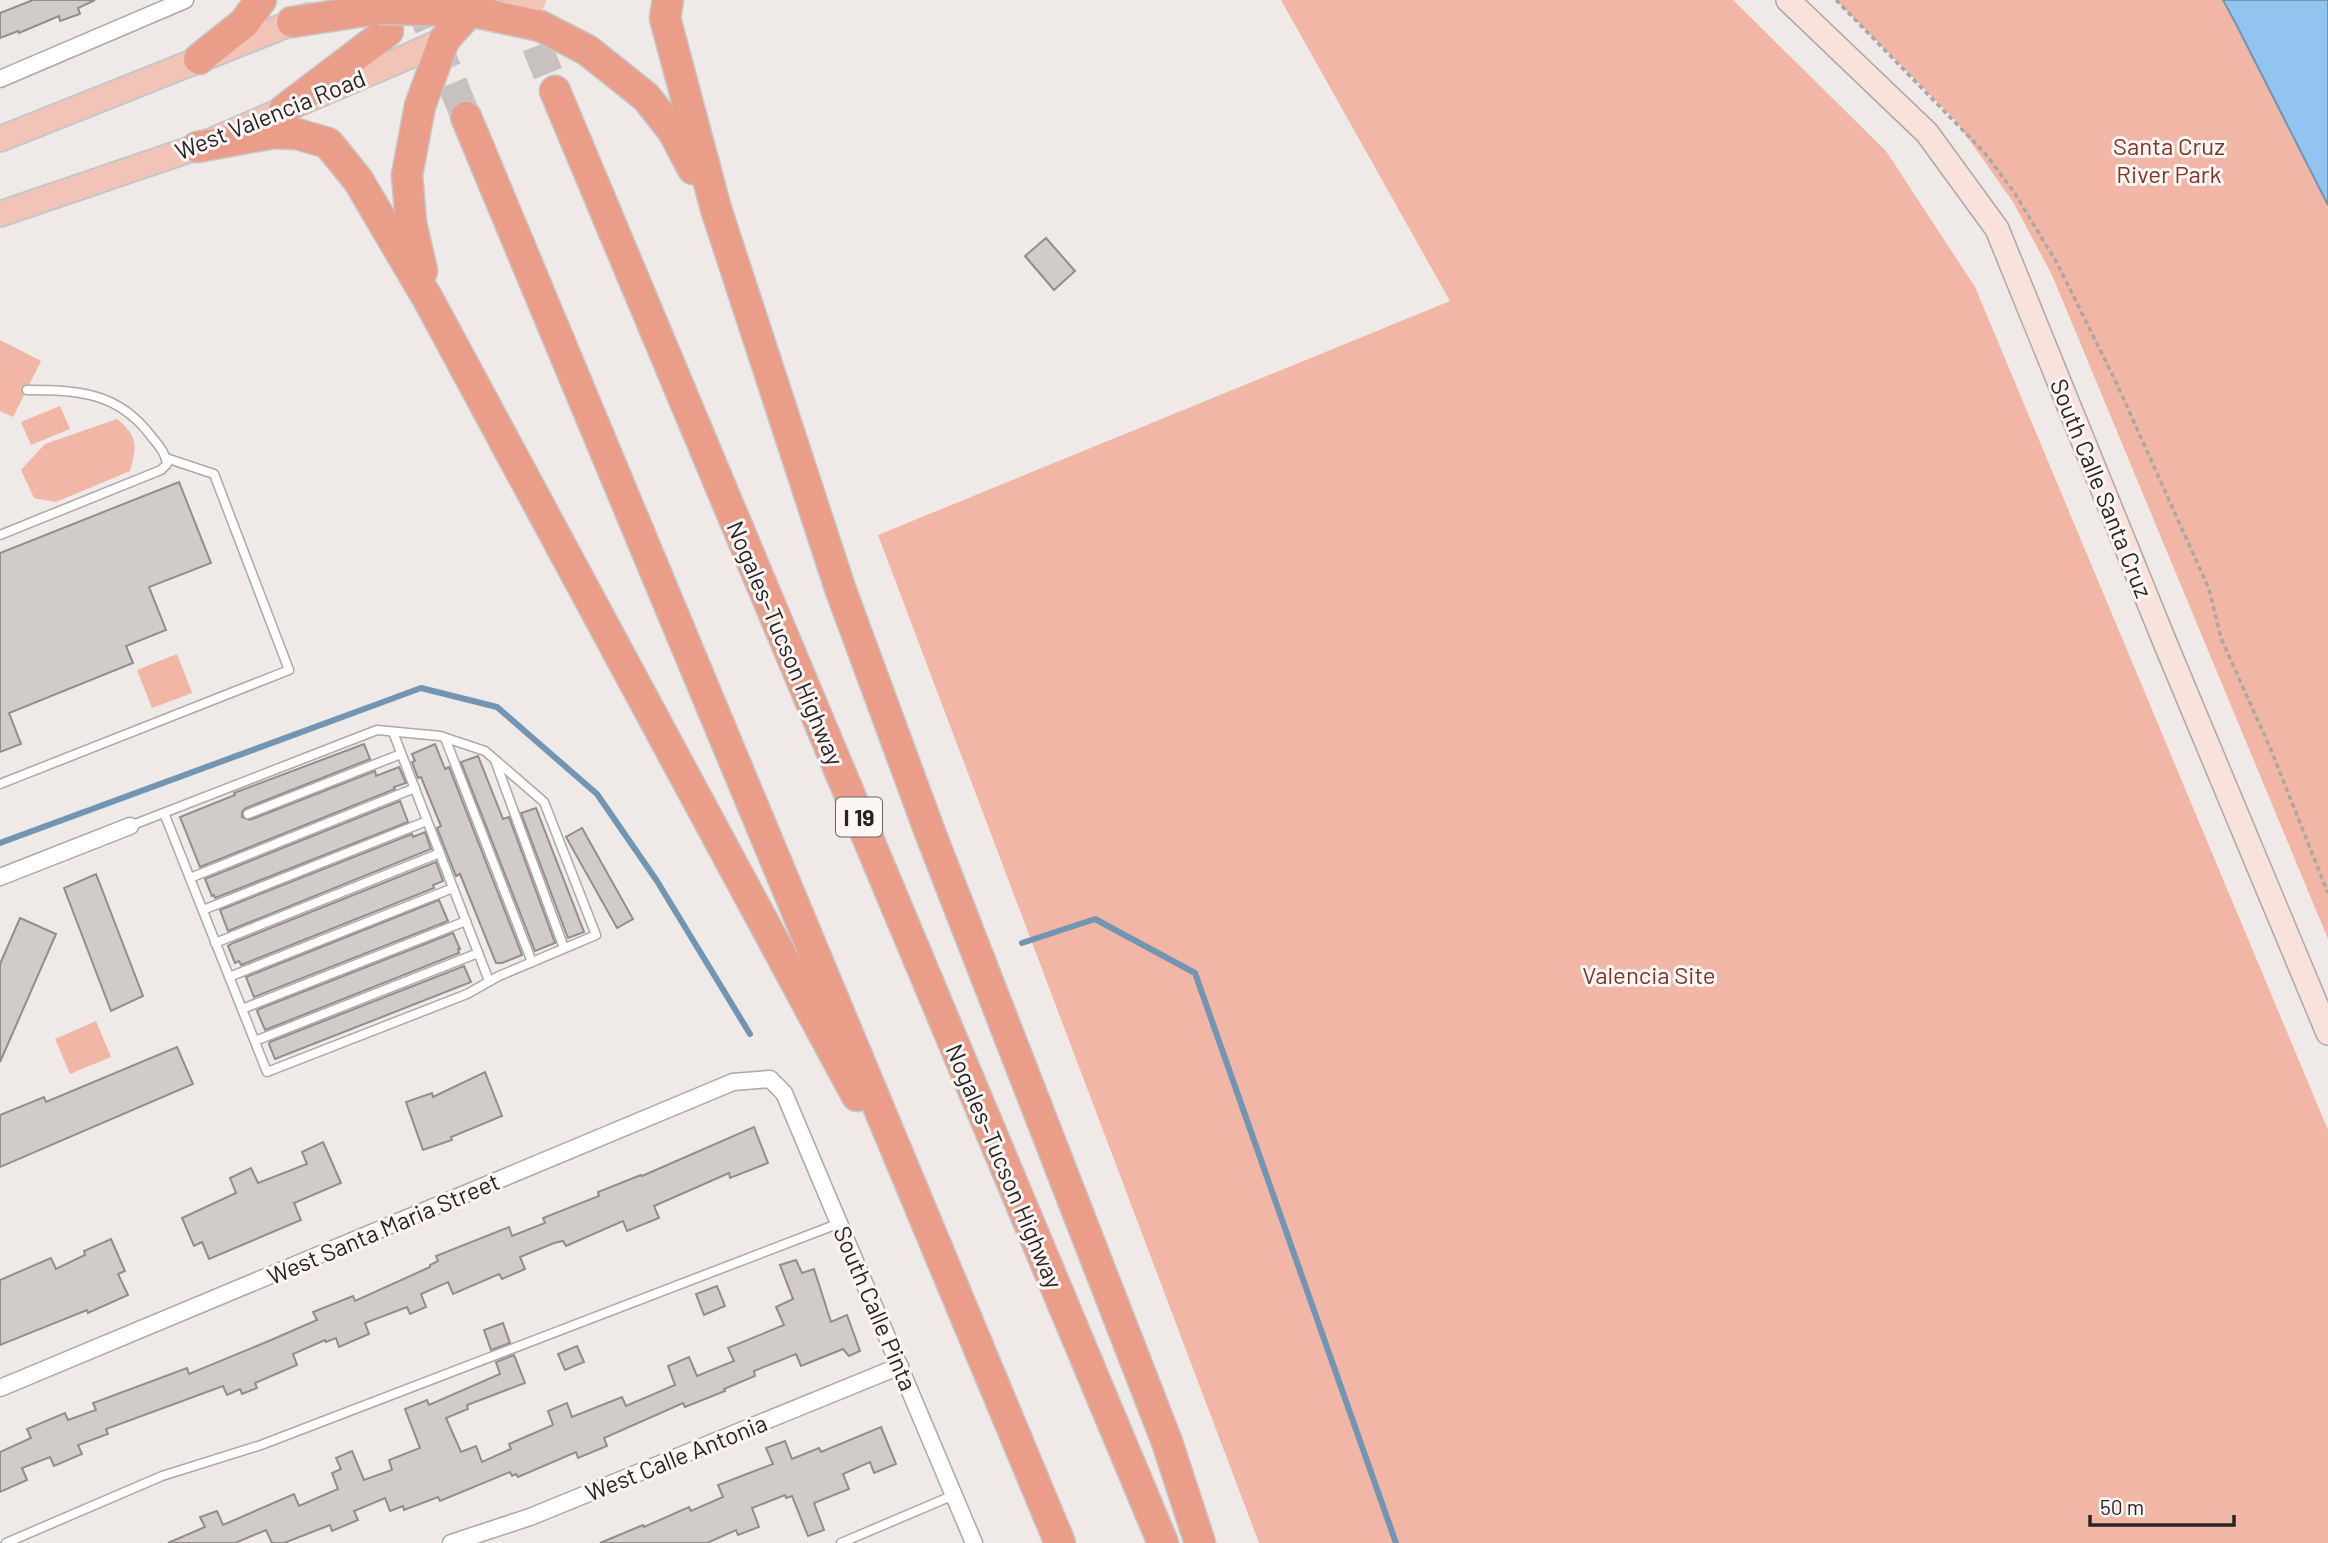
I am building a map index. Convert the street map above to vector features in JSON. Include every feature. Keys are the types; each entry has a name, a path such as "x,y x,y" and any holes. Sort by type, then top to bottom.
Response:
{"highway":[{"path":"199,59 244,23 261,0"},
{"path":"668,0 665,18 716,209 841,588 931,835 1167,1442 1200,1543"},
{"path":"292,22 383,20 426,5 483,9 540,26 587,50 646,97 673,131 716,209"},
{"path":"428,299 411,223 407,175 421,106 444,40 483,9"},
{"path":"284,110 383,20"},
{"name":"Nogales–Tucson Highway","path":"555,91 1163,1543"},
{"path":"466,117 1060,1543"},
{"path":"197,147 274,133 297,134 328,144 358,180 428,299 939,1248"}],"main road":[{"path":"0,139 345,0"},
{"path":"483,9 534,0"},
{"name":"West Valencia Road","path":"0,214 197,147 444,40"}],"street":[{"path":"0,79 186,0"},
{"name":"South Calle Santa Cruz","path":"1788,0 1927,133 1997,229 2328,1033"},
{"path":"0,877 130,826"},
{"name":"South Calle Pinta","path":"770,1079 784,1093 974,1543"},
{"name":"West Santa Maria Street","path":"0,1388 733,1082 770,1079"},
{"name":"West Calle Antonia","path":"451,1543 530,1517 900,1366"}],"lane":[{"path":"0,535 161,470 167,464 166,458 143,424 128,410 67,390 27,390"},
{"path":"0,784 289,670 214,474 166,458"},
{"path":"130,826 377,730 445,738 485,751 544,802 596,934 489,981 467,994 267,1072 164,813"},
{"path":"393,732 489,981"},
{"path":"445,738 531,962"},
{"path":"248,814 401,754"},
{"path":"495,760 564,948"},
{"path":"190,878 415,788"},
{"path":"203,910 427,821"},
{"path":"215,943 440,853"},
{"path":"229,977 453,888"},
{"path":"242,1009 466,921"},
{"path":"255,1041 478,953"},
{"path":"6,1543 162,1476 261,1446 840,1223"},
{"path":"841,1543 954,1495"}],"path":[{"path":"1836,0 1984,152 2014,192 2057,263 2115,380 2209,589 2221,638 2272,750 2328,893"}],"green space":[{"name":"Valencia Site","path":"1281,0 1733,0 1886,151 1975,287 2328,1130 2328,1543 1259,1543 878,535 1450,301"},
{"name":"Santa Cruz River Park","path":"1836,0 2328,0 2328,939 2052,275 2013,202 1956,121"},
{"path":"0,340 41,361 13,417 0,411"},
{"path":"60,406 70,429 31,445 21,422"},
{"path":"117,419 129,431 134,442 130,471 56,502 34,498 21,470 45,444"},
{"path":"177,654 192,693 152,708 137,670"},
{"path":"96,1021 111,1057 70,1074 55,1039"}],"water":[{"path":"2223,0 2328,0 2328,205 2236,24"}],"building":[{"path":"33,0 95,0 78,8 80,14 60,21 59,16 0,38 0,13"},
{"path":"1046,238 1075,271 1054,290 1025,256"},
{"path":"179,482 211,563 149,587 166,630 126,646 133,663 9,713 21,744 0,752 0,553"},
{"path":"364,744 370,759 246,808 242,817 250,820 375,771 376,776 399,767 406,783 200,867 180,817 235,795 234,793"},
{"path":"435,744 445,769 449,767 522,955 502,963 496,963 460,874 456,876 437,828 441,826 412,762 415,761 412,754"},
{"path":"478,756 503,819 509,817 555,943 535,951 461,762"},
{"path":"400,801 408,822 215,898 212,896 205,879"},
{"path":"536,808 584,932 568,938 521,813"},
{"path":"582,828 633,919 617,928 566,837"},
{"path":"425,832 431,849 228,931 220,910 412,834 413,837"},
{"path":"436,862 443,881 433,885 434,888 241,965 239,961 235,963 228,946 233,943"},
{"path":"96,874 143,996 111,1011 64,888"},
{"path":"439,900 448,921 254,997 246,977"},
{"path":"20,918 56,934 0,1062 0,964"},
{"path":"453,933 460,949 459,953 265,1030 257,1011 259,1009"},
{"path":"464,966 471,982 275,1059 270,1042"},
{"path":"177,1047 193,1084 0,1167 0,1115 44,1097 46,1102"},
{"path":"485,1072 502,1116 451,1137 452,1140 423,1150 406,1102 432,1093 433,1097"},
{"path":"754,1127 768,1163 730,1178 729,1173 654,1206 659,1218 627,1231 623,1221 566,1246 563,1241 554,1243 520,1257 525,1269 502,1279 499,1274 453,1294 448,1282 421,1294 426,1307 410,1314 407,1307 365,1323 369,1334 339,1347 336,1338 326,1342 325,1340 293,1354 297,1365 255,1383 257,1388 242,1394 240,1389 227,1395 223,1386 106,1429 108,1434 78,1445 82,1454 54,1466 50,1457 22,1468 27,1480 0,1492 0,1452 31,1438 27,1429 65,1413 68,1420 96,1410 93,1403 187,1368 189,1374 271,1340 317,1320 313,1312 353,1296 355,1301 430,1267 438,1261 436,1256 509,1227 512,1236 545,1223 543,1218 599,1196 598,1192 642,1176"},
{"path":"323,1142 341,1183 294,1203 301,1220 209,1259 202,1242 194,1246 182,1218 236,1193 230,1178 251,1168 258,1183 307,1164 302,1152"},
{"path":"111,1239 125,1271 118,1274 128,1295 88,1313 87,1310 0,1345 0,1280 51,1258 56,1269 85,1255 84,1251"},
{"path":"796,1260 802,1273 814,1269 831,1322 847,1315 860,1351 849,1356 843,1349 801,1366 796,1354 754,1371 755,1376 724,1389 725,1391 685,1407 683,1403 604,1438 607,1446 578,1458 576,1452 518,1477 516,1474 512,1476 510,1472 440,1501 438,1497 404,1510 403,1506 390,1511 385,1498 354,1511 358,1520 332,1531 330,1525 284,1543 272,1543 266,1530 235,1543 168,1543 205,1527 200,1517 217,1511 223,1525 294,1494 299,1506 338,1489 332,1473 341,1469 336,1458 352,1451 364,1480 392,1470 389,1460 420,1448 405,1409 427,1400 429,1405 500,1374 496,1362 514,1355 525,1383 467,1405 468,1409 446,1418 461,1452 476,1446 482,1462 511,1449 509,1444 553,1425 548,1411 567,1403 572,1417 622,1397 626,1406 675,1385 668,1366 689,1357 697,1376 734,1361 728,1348 784,1325 776,1307 793,1299 780,1265"},
{"path":"717,1286 725,1306 704,1315 696,1294"},
{"path":"503,1323 510,1343 491,1350 484,1330"},
{"path":"577,1346 584,1362 565,1370 558,1354"},
{"path":"881,1427 896,1464 874,1473 870,1462 843,1474 849,1489 814,1503 824,1530 808,1536 792,1496 786,1498 785,1495 752,1508 759,1527 738,1535 736,1530 707,1543 600,1543 689,1507 691,1511 723,1497 718,1485 773,1464 766,1448 785,1441 792,1459 819,1448 821,1452"}],"waterway":[{"path":"0,843 421,688 497,707 597,794 657,881 750,1034"},
{"path":"1022,943 1095,919 1195,973 1396,1543"}],"tunnel":[{"path":"418,0 466,117"},
{"path":"520,4 555,91"}]}
